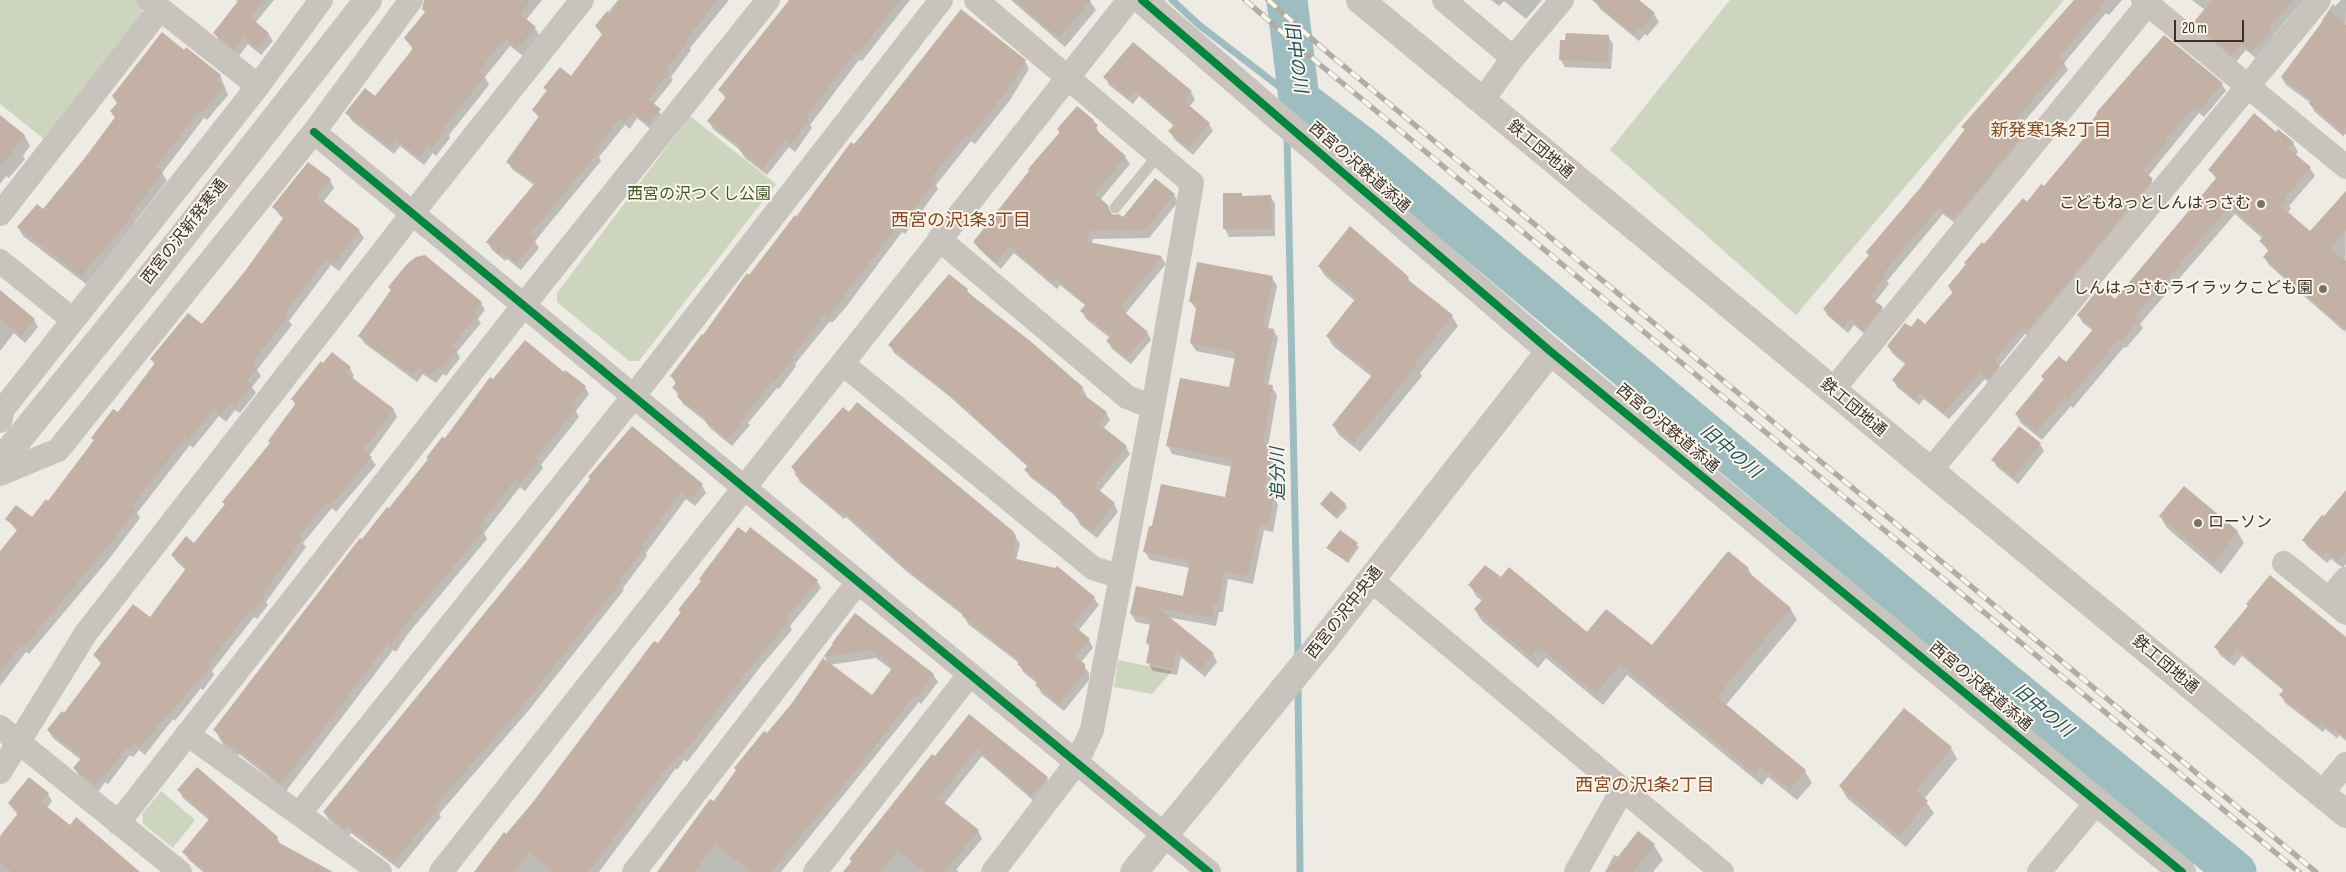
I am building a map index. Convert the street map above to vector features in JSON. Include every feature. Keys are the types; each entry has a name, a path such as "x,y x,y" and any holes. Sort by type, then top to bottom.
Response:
{"street":[{"path":"0,421 3,409 72,319 258,86 321,0"},
{"name":"西宮の沢新発寒通","path":"0,462 153,274 368,0"},
{"path":"0,474 58,450 314,132 411,0"},
{"path":"0,772 86,633 412,214 582,0"},
{"path":"118,823 523,306 768,0"},
{"path":"299,814 633,397 941,0"},
{"path":"976,0 1192,182 1153,407 1092,730 1077,762 993,872"},
{"path":"441,872 1129,0"},
{"name":"西宮の沢鉄道添通","path":"1142,0 1550,351 2182,872"},
{"name":"鉄工団地通","path":"1360,0 2346,814"},
{"path":"1444,0 1513,58"},
{"path":"1482,101 1513,58 1562,0"},
{"path":"1930,471 2320,0"},
{"path":"1832,391 2147,1 2247,87 2345,165"},
{"path":"0,214 154,5 258,86"},
{"path":"314,132 1209,872"},
{"path":"939,239 1127,397 1153,407"},
{"path":"0,261 72,319"},
{"name":"西宮の沢中央通","path":"1134,872 1319,646 1550,351"},
{"path":"843,364 1093,568 1121,577"},
{"path":"2284,563 2338,606 2346,579"},
{"path":"1371,580 1722,872"},
{"path":"634,872 858,582"},
{"path":"815,872 970,674"},
{"path":"0,727 180,872"},
{"path":"186,734 380,872"},
{"path":"2321,794 2346,764"},
{"path":"1576,872 1623,790"},
{"path":"2039,872 2097,802"}],"lane":[{"path":"1115,208 1159,154"}],"green space":[{"path":"0,0 137,0 140,3 142,13 44,139 0,104"},
{"path":"1730,0 2064,0 1796,315 1610,150"},
{"name":"西宮の沢つくし公園","path":"690,116 776,184 639,361 629,361 557,302 557,293"},
{"path":"1118,660 1172,671 1152,694 1114,687"},
{"path":"161,791 195,820 173,848 143,824 142,814"}],"building":[{"path":"239,0 264,0 250,17 269,33 257,48 243,37 234,50 213,33"},
{"path":"424,0 531,0 520,14 536,27 517,49 505,38 479,71 485,76 444,127 446,129 431,149 428,146 419,157 395,139 389,146 345,113 365,88 375,96 411,51 413,46 404,38 425,12 422,9"},
{"path":"621,0 717,0 686,40 688,42 666,69 669,72 648,99 661,109 649,124 633,112 625,122 620,118 595,150 598,152 530,235 536,240 516,263 502,252 500,254 486,242 535,183 506,162 539,116 532,110 547,90 543,88 560,67 571,76 603,33 595,26 607,11 609,14"},
{"path":"789,0 900,0 857,55 854,53 806,117 809,120 790,145 785,140 763,169 739,150 741,147 707,121 727,96 718,90"},
{"path":"1014,0 1091,0 1059,38"},
{"path":"1592,0 1639,0 1655,13 1642,30 1640,28 1634,34"},
{"path":"2074,0 2107,0 2059,57 2065,62 2017,118 2029,128 1954,219 1939,208 1883,274 1886,276 1869,297 1883,307 1863,331 1850,319 1843,327 1823,309 1869,255 1866,252 1920,188 1965,129 1961,127"},
{"path":"2212,0 2293,0 2269,28 2271,30 2252,52 2241,44 2232,55 2193,23"},
{"path":"961,9 1026,60 1006,92 970,137 967,134 931,178 935,181 900,227 898,225 828,317 825,314 774,383 744,415 746,417 727,439 704,420 706,418 677,397 680,393 672,388 677,381 670,376 703,335 747,273 749,275 795,215 796,217 851,142 854,144 869,126"},
{"path":"2330,11 2346,25 2346,135 2309,104 2311,100 2281,77"},
{"path":"162,32 184,50 186,47 221,75 217,80 224,86 202,113 199,111 156,167 163,172 130,215 132,217 81,276 17,227 37,204 43,209 116,116 110,111 117,103 112,96"},
{"path":"1566,33 1609,35 1608,62 1559,60 1560,40 1565,40"},
{"path":"2164,35 2223,83 2199,111 2194,107 2165,141 2167,142 2143,170 2153,179 2027,331 2021,327 1995,360 2000,365 1988,379 1980,372 1944,413 1920,393 1914,399 1892,380 1906,363 1887,346 1905,323 1911,327 1918,318 1925,324 1953,292 1948,286 1966,264 1964,263 1982,242 1984,244 2023,198 2027,202 2041,184 2044,186 2084,138 2081,135 2096,113"},
{"path":"1133,42 1192,91 1184,101 1210,123 1189,148 1168,131 1175,124 1134,90 1128,98 1103,77"},
{"path":"1077,106 1098,125 1095,129 1126,156 1095,194 1108,205 1110,213 1114,215 1119,214 1123,217 1155,178 1175,194 1144,231 1089,231 1088,242 1162,256 1121,306 1125,309 1123,311 1148,332 1127,358 1106,341 1111,335 1080,311 1086,304 1056,278 1052,282 1009,246 996,263 973,242 1029,171 1028,169 1060,132 1057,129"},
{"path":"2254,113 2276,132 2278,129 2294,142 2289,149 2311,167 2285,198 2287,200 2281,206 2310,231 2346,191 2346,231 2330,248 2346,261 2346,330 2263,257 2269,250 2259,241 2264,236 2230,206 2135,316 2139,319 2121,341 2119,339 2068,400 2065,398 2037,432 2015,414 2044,379 2041,376 2059,356 2066,362 2093,329 2077,315 2100,287 2115,299 2217,177 2208,170"},
{"path":"0,115 25,135 0,167"},
{"path":"308,162 331,179 317,196 360,230 334,264 326,258 285,313 288,316 252,363 257,368 247,380 252,384 235,406 230,403 221,415 214,409 188,441 185,438 132,506 136,510 104,551 24,647 21,645 0,673 0,551 18,529 5,519 16,505 32,517 46,499 48,501 94,440 91,438 113,409 118,412 155,363 150,359 188,313 202,324 245,271 284,217 272,207"},
{"path":"1223,193 1242,193 1242,196 1271,195 1272,229 1223,229"},
{"path":"1350,226 1409,277 1407,279 1453,315 1415,363 1417,365 1354,443 1332,425 1373,374 1326,336 1356,298 1318,266"},
{"path":"425,255 482,302 474,312 477,315 452,346 457,350 441,369 438,367 431,376 419,367 412,375 358,336 391,290 388,287 407,264 416,257"},
{"path":"1197,262 1273,276 1263,327 1274,329 1263,384 1273,385 1263,444 1272,445 1263,493 1274,495 1269,524 1260,522 1248,576 1224,571 1218,605 1214,604 1212,618 1158,608 1214,653 1200,669 1176,650 1173,668 1146,663 1150,644 1146,643 1151,619 1130,614 1136,586 1183,596 1190,561 1143,552 1149,526 1152,526 1161,484 1225,497 1232,460 1166,446 1180,378 1229,387 1236,352 1190,343 1197,303 1189,302"},
{"path":"949,274 968,289 967,291 970,294 1029,340 1083,387 1080,392 1107,412 1098,423 1127,446 1094,486 1115,503 1092,532 1075,517 1077,514 1056,497 1057,495 1024,470 1028,465 974,415 888,345"},
{"path":"0,290 35,319 21,336 0,319"},
{"path":"525,340 564,372 565,370 586,386 571,405 576,409 536,457 539,460 520,484 515,480 479,526 484,530 403,627 391,645 388,643 281,784 234,747 233,749 219,738 221,736 213,730 360,538 362,539 387,507 389,508 428,459 426,458 442,437 445,438 490,377 493,379"},
{"path":"332,352 351,367 346,373 394,409 363,450 372,457 331,505 327,502 299,536 302,539 262,595 265,597 252,613 250,610 208,664 211,666 198,683 196,682 170,714 168,713 140,748 134,743 128,750 126,748 104,777 101,776 94,785 73,768 82,757 47,730 62,711 64,713 102,662 93,655 133,604 150,617 187,567 171,555 186,536 194,543 225,504 222,502 270,443 268,441 296,403 291,399 321,361 323,363"},
{"path":"857,402 1013,531 1016,536 1012,558 1055,568 1057,566 1095,597 1073,625 1090,639 1075,656 1085,664 1085,672 1059,704 1035,685 1038,682 1017,664 1020,661 962,616 964,613 918,578 841,510 839,512 795,475 797,472 791,467 843,407 849,412"},
{"path":"632,426 703,484 690,500 681,492 641,546 644,548 619,581 621,582 525,703 435,806 438,808 394,862 347,826 344,829 323,812 527,561 590,479 588,477"},
{"path":"2019,426 2041,443 2013,477 1991,460"},
{"name":"ローソン","path":"2184,486 2238,531 2214,563 2159,516"},
{"path":"2346,490 2346,551 2338,561 2326,552 2322,556 2302,540 2322,515 2324,516"},
{"path":"1331,491 1346,504 1335,517 1320,504"},
{"path":"738,527 746,533 750,527 818,580 786,619 789,621 682,755 680,754 673,763 671,762 588,872 554,872 529,852 514,872 474,872 504,832 506,834 533,802 654,641 658,643 681,612 678,610 701,581 699,579"},
{"path":"1340,530 1358,543 1346,561 1326,548"},
{"path":"1728,551 1749,568 1747,571 1791,608 1717,697 1806,770 1790,790 1761,767 1755,774 1620,664 1596,694 1539,647 1531,657 1474,609 1484,598 1468,585 1485,565 1501,577 1509,567 1587,632 1606,609 1652,645"},
{"path":"2270,575 2346,637 2346,738 2335,729 2333,732 2321,722 2318,726 2279,695 2284,689 2237,649 2229,659 2214,647 2248,606 2246,604"},
{"path":"855,613 934,674 917,697 914,695 867,757 771,872 752,872 715,844 694,872 657,872 710,799 714,801 736,770 734,768 764,731 767,733 792,703 823,658 872,695 893,667 871,650 823,657"},
{"path":"1904,708 1952,747 1916,790 1928,801 1899,836 1839,786"},
{"path":"969,714 1048,777 1031,796 977,749 938,798 979,830 944,872 925,872 898,850 881,872 843,872 852,861 849,859 932,754 935,756"},
{"path":"197,767 278,837 276,841 333,872 206,872 182,852 210,818 177,790"},
{"path":"29,777 49,793 41,802 70,825 76,817 140,872 12,872 0,862 0,836 19,812 8,803"},
{"path":"1638,831 1655,844 1633,872 1606,872"}],"waterway":[{"path":"1172,0 1199,25 1285,91 1299,99"},
{"name":"旧中の川","path":"1287,0 1299,99 1366,150 1993,673 2236,872"},
{"name":"追分川","path":"1285,91 1286,113"},
{"name":"追分川","path":"1287,134 1298,658"},
{"name":"追分川","path":"1298,684 1300,872"}],"railway":[{"path":"1245,0 1318,63 2299,872"},
{"path":"1268,0 1328,53 2316,872"}],"cycle path":[{"path":"1142,0 1550,351 2182,872"},
{"path":"314,132 1209,872"}],"place":[{"name":"こどもねっとしんはっさむ","path":"2261,204"},
{"name":"しんはっさむライラックこども園","path":"2323,289"},
{"name":"ローソン","path":"2198,523"}],"district":[{"name":"新発寒1条2丁目","path":"2051,131"},
{"name":"西宮の沢1条3丁目","path":"961,221"},
{"name":"西宮の沢1条2丁目","path":"1645,786"}]}
